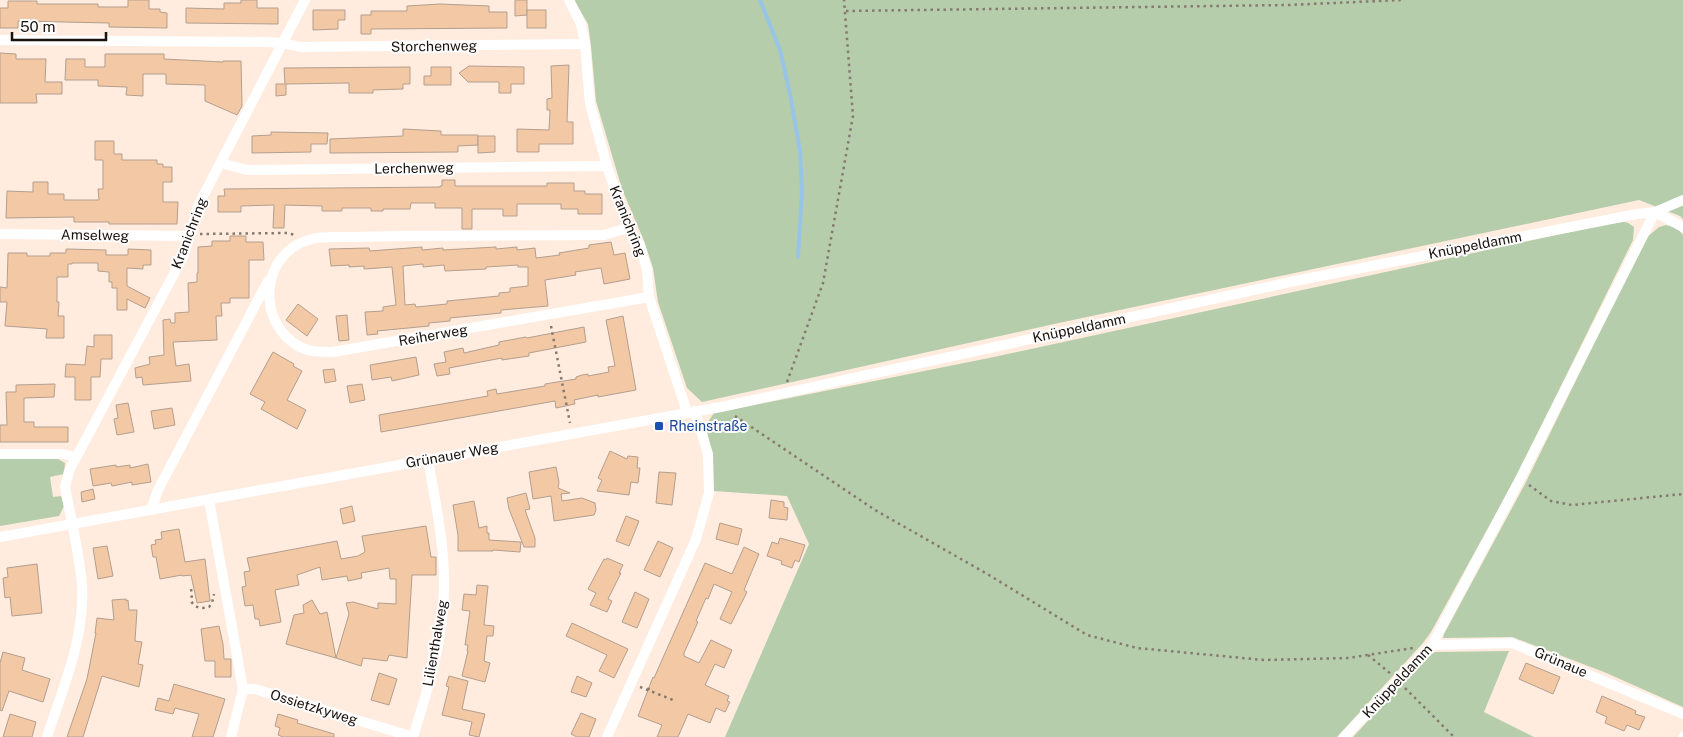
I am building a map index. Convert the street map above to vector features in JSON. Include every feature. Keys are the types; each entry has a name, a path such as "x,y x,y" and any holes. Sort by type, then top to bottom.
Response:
{"street":[{"name":"Kranichring","path":"47,737 71,664 80,625 82,586 65,487 69,472 184,255 199,204 306,0"},
{"name":"Kranichring","path":"569,0 581,24 585,44 589,98 607,166 628,228 640,245 647,270 649,297 691,411"},
{"name":"Storchenweg","path":"0,40 283,43 300,47 585,44"},
{"name":"Lerchenweg","path":"221,163 247,170 607,166"},
{"path":"1655,212 1683,200"},
{"name":"Knüppeldamm","path":"691,411 721,407 1295,280 1636,214 1655,212"},
{"name":"Knüppeldamm","path":"1344,737 1432,645 1520,479 1655,212"},
{"path":"1655,212 1683,227"},
{"path":"152,510 158,490 271,275 281,259 299,244 313,238 604,235 628,228"},
{"name":"Amselweg","path":"0,234 189,236"},
{"name":"Reiherweg","path":"271,275 269,298 277,327 300,347 317,352 333,352 649,297"},
{"path":"607,737 696,539 709,494 708,454 691,411"},
{"name":"Grünauer Weg","path":"0,537 691,411"},
{"path":"0,454 63,454 76,457"},
{"name":"Lilienthalweg","path":"413,737 434,663 441,624 444,589 443,549 428,459"},
{"path":"209,500 243,689 231,737"},
{"name":"Grünaue","path":"1432,645 1512,643 1683,714"},
{"name":"Ossietzkyweg","path":"243,689 254,689 413,737"}],"path":[{"path":"783,392 823,283 853,116 844,0"},
{"path":"846,11 1288,5 1402,0"},
{"path":"189,236 201,233 288,233 313,238"},
{"path":"549,314 572,434"},
{"path":"721,407 875,510 989,575 1087,635 1137,648 1264,660 1348,658 1432,645"},
{"path":"1520,479 1552,501 1572,505 1683,494"},
{"path":"191,589 191,600 198,607 209,607 212,603 214,592"},
{"path":"1368,655 1381,664 1454,737"},
{"path":"631,683 673,700"},
{"path":"648,690 650,685"}],"green space":[{"path":"574,0 1683,0 1683,219 1680,216 1639,200 1054,324 702,402 687,388 658,302 653,268 622,189 596,101 588,24"},
{"path":"1621,221 1634,227 1633,240 1517,475 1431,632 1337,737 725,737 809,544 787,496 713,491 711,452 706,425 714,413 989,358"},
{"path":"1666,225 1677,228 1683,235 1683,707 1604,672 1512,637 1443,638 1525,484 1646,238 1659,227"},
{"path":"0,458 58,459 65,463 64,474 50,477 53,497 61,496 64,506 59,516 0,526"},
{"path":"1509,651 1484,712 1534,737 1353,737 1430,654 1436,652"}],"building":[{"path":"128,0 149,0 149,9 160,9 160,12 167,13 167,28 109,27 109,23 18,21 18,28 0,28 0,8 8,8 8,1 37,1 37,4 98,4 98,7 128,7"},
{"path":"241,0 257,0 257,8 278,8 278,24 186,23 186,8 224,9 224,3 241,3"},
{"path":"515,0 527,0 527,15 515,16"},
{"path":"440,4 489,6 489,12 507,12 507,28 371,29 371,34 361,34 361,15 371,15 371,11 407,11 407,6"},
{"path":"313,10 345,10 345,20 338,20 338,29 313,30"},
{"path":"527,10 546,10 546,28 527,28"},
{"path":"0,53 16,54 16,59 46,59 45,82 62,82 62,94 36,94 37,103 0,103"},
{"path":"105,54 164,54 164,59 241,61 242,106 237,115 205,101 205,85 166,84 166,74 143,74 143,96 126,95 127,87 98,86 98,80 65,80 66,59 85,59 85,67 105,67"},
{"path":"569,65 567,122 573,122 573,144 539,144 539,152 517,152 517,129 549,130 550,110 547,110 547,99 552,98 551,66"},
{"path":"469,66 524,67 524,84 511,84 511,93 499,93 499,82 468,82 459,73"},
{"path":"410,67 410,84 403,84 403,89 373,90 373,93 349,93 349,83 286,84 286,95 276,96 276,84 285,84 284,68"},
{"path":"431,67 451,67 451,85 424,85 424,76 431,76"},
{"path":"403,129 441,131 441,135 478,135 478,145 458,146 458,152 330,153 330,139 403,136"},
{"path":"271,132 328,133 327,144 311,144 311,152 252,153 252,136 271,135"},
{"path":"478,136 495,136 495,152 478,153"},
{"path":"95,141 114,141 114,154 122,154 122,160 157,160 157,164 163,164 163,167 172,167 172,182 163,182 163,202 178,202 177,224 74,222 74,217 6,218 7,191 33,192 33,182 48,182 48,194 64,194 64,200 99,200 98,189 103,189 103,160 95,160"},
{"path":"442,180 455,180 455,186 547,186 547,183 574,183 574,191 585,191 585,194 602,194 602,214 578,214 578,209 561,209 561,204 517,204 517,216 503,216 503,209 472,209 472,229 462,229 462,208 435,208 435,203 411,203 410,209 383,209 383,211 371,211 371,208 342,208 342,211 322,211 322,206 285,205 284,228 273,228 274,205 241,206 241,212 218,212 218,196 225,196 224,189 440,187 442,186"},
{"path":"230,236 246,236 246,242 263,242 264,260 249,260 249,298 230,298 230,303 221,303 222,316 216,316 217,340 173,342 176,366 189,364 191,381 143,385 142,377 136,378 135,368 150,364 149,357 164,355 163,320 170,319 171,323 175,323 175,313 189,312 188,283 197,282 198,247 212,246 212,241 230,241"},
{"path":"611,242 614,255 625,253 630,279 604,284 601,268 575,272 576,275 545,280 548,306 501,310 501,313 450,318 450,321 429,323 429,326 377,331 378,334 367,335 365,312 383,311 383,307 396,305 392,267 364,269 364,266 331,266 329,249 369,248 370,251 422,247 422,250 443,248 443,250 517,247 517,250 535,248 536,258 560,255 559,253 589,248 589,245","holes":["423,264 423,267 444,265 445,271 518,265 518,267 528,267 528,286 510,288 510,292 499,293 499,296 447,301 447,304 416,307 415,304 405,305 403,266"]},
{"path":"66,249 106,250 106,255 128,255 128,249 151,250 151,265 143,265 143,269 127,268 127,286 150,298 145,308 127,299 127,310 117,310 117,288 112,288 112,282 109,282 109,272 98,271 98,263 72,263 68,264 68,277 57,277 58,316 64,316 64,338 46,338 47,329 5,326 7,302 0,302 0,287 7,288 8,253 27,253 27,256 50,256 50,253 66,253"},
{"path":"298,304 318,319 307,336 286,320"},
{"path":"347,315 349,340 339,341 336,316"},
{"path":"623,316 636,390 574,400 575,404 556,408 555,401 381,432 379,415 488,396 487,391 496,389 497,394 545,386 545,384 576,379 576,377 582,375 588,374 588,376 609,372 608,367 615,366 606,320"},
{"path":"584,327 586,342 529,353 529,356 502,360 502,358 449,368 450,374 437,376 434,364 446,362 444,352 463,348 464,353 499,345 499,342"},
{"path":"94,335 112,335 112,359 101,359 100,377 91,377 91,400 75,400 75,377 65,377 66,364 85,365 87,346 94,347"},
{"path":"273,352 302,371 287,400 306,410 297,429 261,409 265,402 250,394"},
{"path":"416,357 419,375 392,381 391,377 372,380 370,365"},
{"path":"334,369 336,381 325,383 323,370"},
{"path":"55,384 54,397 24,398 24,422 34,422 34,427 68,427 68,442 0,442 0,425 7,425 6,392 16,392 16,385"},
{"path":"362,384 365,400 350,403 347,386"},
{"path":"128,403 134,432 117,435 114,419 118,418 116,405"},
{"path":"172,408 175,425 154,429 151,411"},
{"path":"610,451 627,459 628,456 638,457 637,468 640,468 638,483 631,482 629,495 597,491 602,480 598,478"},
{"path":"148,464 151,482 132,485 132,482 112,486 111,483 93,486 90,469 116,465 116,467 130,465 130,468"},
{"path":"556,467 559,482 558,488 570,493 561,494 562,501 582,498 595,503 596,510 594,515 554,521 551,496 533,499 529,472"},
{"path":"659,472 676,473 672,505 656,503"},
{"path":"93,489 95,499 82,502 81,492"},
{"path":"526,493 530,509 525,510 535,538 535,547 524,547 509,509 507,498"},
{"path":"771,500 784,502 784,507 788,508 787,520 769,518"},
{"path":"474,501 479,528 487,526 489,540 521,542 520,552 493,550 458,551 458,535 453,505"},
{"path":"352,506 355,521 343,524 340,509"},
{"path":"626,516 639,521 629,546 616,541"},
{"path":"720,523 742,529 738,545 716,539"},
{"path":"426,526 431,557 436,557 436,575 412,575 407,658 389,655 387,661 363,658 361,666 336,658 349,614 346,603 353,602 378,609 378,603 396,604 396,579 390,579 389,568 361,573 362,578 348,581 347,576 322,580 320,567 297,575 299,585 275,590 281,622 260,626 259,619 255,619 253,605 245,606 242,587 246,586 244,572 250,571 247,558 337,541 341,559 358,556 365,552 362,536"},
{"path":"179,529 185,562 205,559 210,601 197,603 191,575 160,579 156,557 153,557 151,545 156,544 155,540 162,539 161,532"},
{"path":"780,538 805,545 799,562 795,560 792,568 781,564 782,561 767,556 772,542 778,544"},
{"path":"658,541 673,548 660,577 644,570"},
{"path":"107,546 113,576 98,579 93,548"},
{"path":"744,547 759,554 744,590 747,592 731,624 720,619 732,592 714,584 696,621 698,622 684,653 684,656 699,663 711,640 732,650 724,668 715,664 705,685 729,696 727,701 730,702 725,712 716,708 710,723 688,714 678,737 657,737 662,725 638,716 653,677 705,563 732,574"},
{"path":"607,558 623,565 608,599 612,601 607,612 590,605 596,593 588,589 604,559 606,560"},
{"path":"37,564 42,613 12,616 10,597 5,598 3,578 8,577 7,568"},
{"path":"477,585 488,586 484,625 494,626 493,636 487,636 484,661 490,663 485,682 462,676 468,651 468,645 465,645 470,611 462,610 464,594 476,595"},
{"path":"635,592 649,599 637,628 622,622"},
{"path":"126,599 126,601 128,600 129,610 137,610 135,641 142,642 138,664 143,665 139,687 102,676 83,737 67,737 87,679 97,618 114,620 112,600"},
{"path":"312,600 320,614 327,612 336,658 286,644 294,615 304,613 303,605"},
{"path":"572,623 628,649 614,678 599,671 607,655 566,636"},
{"path":"219,626 224,659 231,659 231,677 215,677 215,661 205,661 201,629"},
{"path":"3,652 25,658 22,670 50,679 43,702 9,691 2,711 0,710 0,663"},
{"path":"1526,663 1560,677 1553,694 1519,679"},
{"path":"379,673 397,679 389,705 371,700"},
{"path":"449,676 468,681 462,709 485,714 479,737 469,735 472,722 442,715 449,687 446,686"},
{"path":"577,676 592,683 586,697 571,692"},
{"path":"174,684 225,699 213,737 192,737 199,714 175,708 173,714 155,710 158,698 169,701"},
{"path":"1602,696 1636,711 1635,714 1645,717 1639,730 1627,725 1624,731 1605,723 1607,717 1596,712"},
{"path":"581,713 596,719 589,737 577,737 571,734"},
{"path":"10,714 36,722 32,737 3,737"},
{"path":"278,714 298,720 297,723 334,734 334,737 283,737 278,735 280,728 275,726"}],"waterway":[{"path":"760,0 780,50 800,151 802,192 798,257"}],"place":[{"name":"Rheinstraße","path":"659,426"}]}
